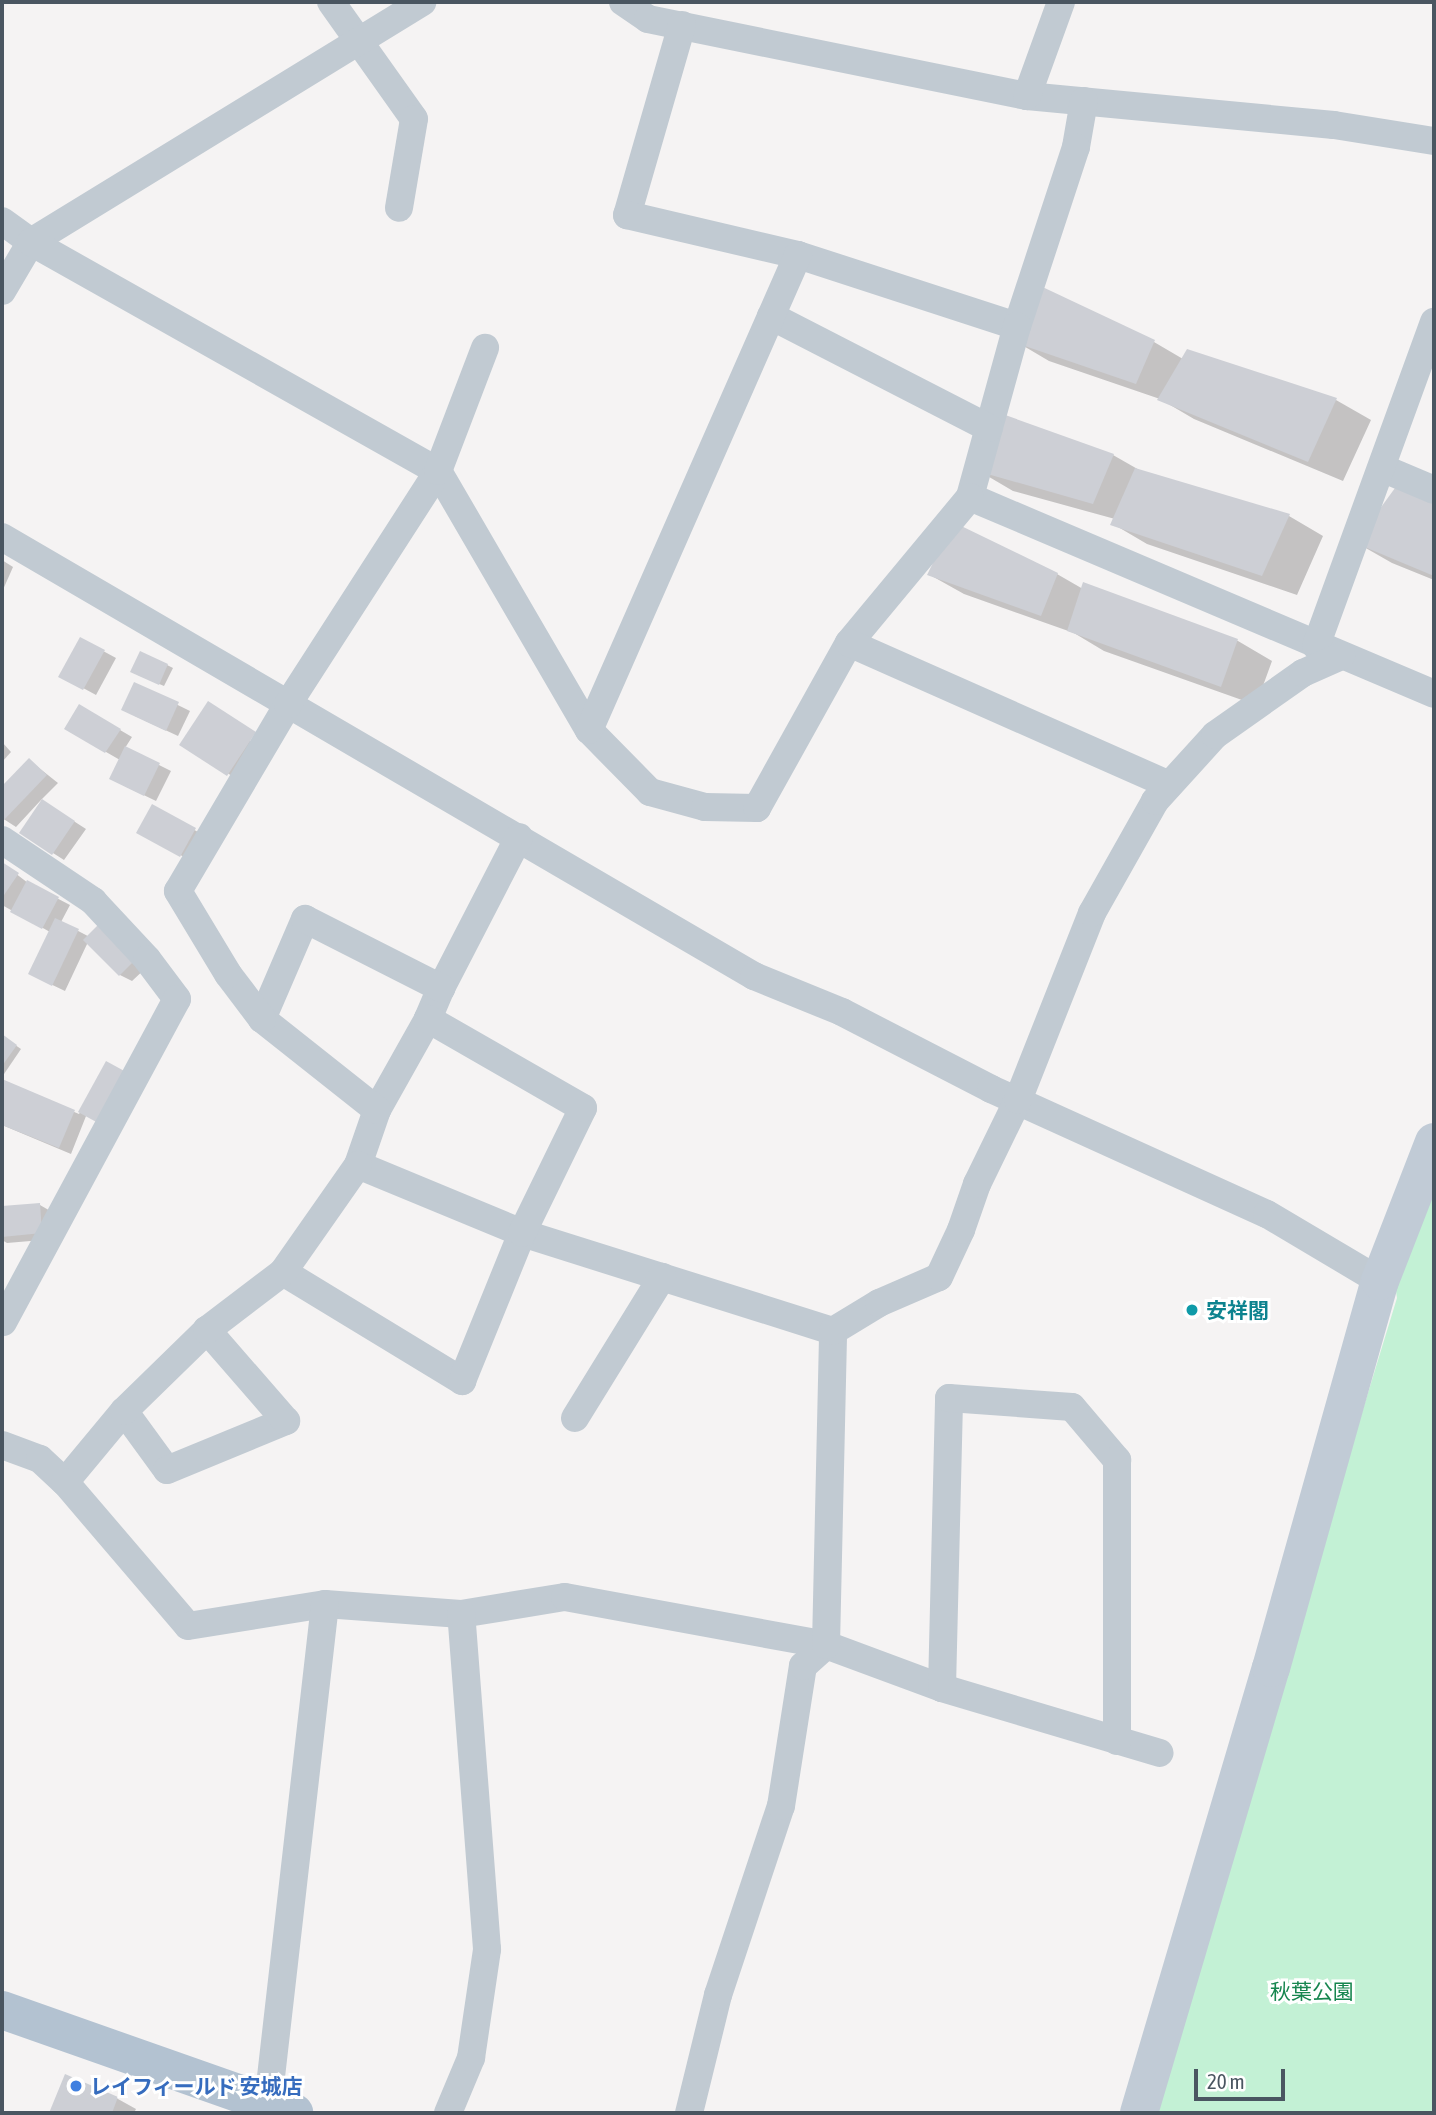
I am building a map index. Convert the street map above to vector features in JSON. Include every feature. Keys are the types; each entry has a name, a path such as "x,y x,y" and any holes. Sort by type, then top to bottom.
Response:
{"main road":[{"path":"2,2010 281,2108"}],"street":[{"path":"331,2 414,119 399,208"},
{"path":"2,291 31,242 206,132 360,42 422,2"},
{"path":"624,2 651,10 682,25 1027,96 1334,125 1434,141"},
{"path":"1027,96 1060,2"},
{"path":"682,25 627,215 798,255 1017,326"},
{"path":"2,221 31,242 438,471 589,730 650,792 705,807 757,808 849,643 970,497 1017,326 1076,147 1084,101"},
{"path":"589,730 798,255"},
{"path":"771,316 989,428"},
{"path":"358,1165 522,1233 832,1331 879,1303 939,1277 961,1230 977,1184 1018,1100 1093,913 1155,800 1215,734 1303,673 1328,651 1382,468 1434,322"},
{"path":"377,1110 262,1019 228,974 178,891 288,704 438,471 485,348"},
{"path":"1382,468 1434,490"},
{"path":"970,497 1434,694"},
{"path":"2,537 519,837 662,925 754,976 842,1012 1018,1100 1267,1214 1380,1281"},
{"path":"849,643 1169,785"},
{"path":"65,1482 124,1411 207,1330 283,1272 358,1165 377,1110 428,1019 441,988 519,837"},
{"path":"2,840 93,901 147,959 177,999 2,1321"},
{"path":"262,1019 305,919 441,988"},
{"path":"283,1272 463,1381 522,1233 583,1108 428,1019"},
{"path":"1139,2113 1271,1668 1380,1281 1434,1142"},
{"path":"575,1418 663,1277"},
{"path":"124,1411 167,1471 286,1421 207,1330"},
{"path":"690,2113 718,1995 781,1806 803,1666 826,1645 832,1331"},
{"path":"942,1688 949,1398 1072,1407 1117,1460 1117,1741"},
{"path":"2,1445 40,1459 65,1482 188,1626 325,1604 461,1614 565,1597 826,1645 942,1688 1160,1753"},
{"path":"281,2108 325,1604"},
{"path":"448,2113 471,2058 487,1949 461,1614"}],"green space":[{"name":"秋葉公園","path":"1434,1172 1434,2113 1148,2113 1397,1298 1394,1277"}],"building":[{"path":"1034,283 1155,340 1136,384 1013,342"},
{"path":"1187,349 1337,398 1308,462 1157,400"},
{"path":"994,411 1114,454 1093,504 977,471"},
{"path":"1135,468 1290,514 1262,576 1110,525"},
{"path":"1403,477 1434,490 1434,576 1355,543"},
{"path":"953,522 1058,573 1041,616 927,575"},
{"path":"1083,582 1238,639 1221,687 1067,631"},
{"path":"80,637 105,650 83,690 58,677"},
{"path":"140,651 168,664 159,685 130,672"},
{"path":"134,682 179,702 166,731 121,710"},
{"path":"208,701 256,732 227,776 179,745"},
{"path":"79,704 121,729 105,753 64,729"},
{"path":"125,746 160,763 144,796 109,779"},
{"path":"29,758 47,775 2,822 2,786"},
{"path":"42,799 75,821 52,855 19,833"},
{"path":"152,804 196,828 180,857 136,833"},
{"path":"2,862 19,873 2,898"},
{"path":"27,880 59,897 42,929 10,912"},
{"path":"55,918 79,929 52,986 28,974"},
{"path":"100,923 136,959 119,976 83,940"},
{"path":"2,1034 17,1045 2,1066"},
{"path":"106,1061 128,1073 100,1124 78,1112"},
{"path":"2,1079 75,1110 59,1148 2,1125"},
{"path":"40,1203 42,1233 2,1237 2,1206"},
{"name":"レイフィールド 安城店","path":"65,2074 118,2097 112,2113 49,2113"}],"place":[{"name":"安祥閣","path":"1192,1310"},
{"name":"レイフィールド 安城店","path":"76,2086"}]}
